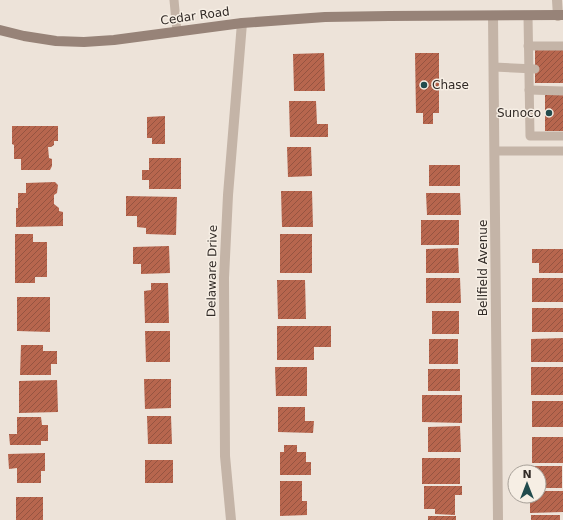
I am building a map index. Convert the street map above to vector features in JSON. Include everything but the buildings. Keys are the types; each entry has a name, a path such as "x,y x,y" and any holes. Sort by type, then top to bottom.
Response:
{"main road":[{"name":"Cedar Road","path":"0,30 50,40 84,42 114,40 242,23 361,16 560,15"}],"street":[{"path":"557,0 560,15"},
{"name":"Bellfield Avenue","path":"493,16 496,151 498,520"},
{"name":"Delaware Drive","path":"231,520 226,456 224,278 228,195 242,23"}],"lane":[{"path":"174,0 176,32"},
{"path":"528,16 528,46 531,70 529,90 530,136 563,136"},
{"path":"528,46 563,46"},
{"path":"494,67 531,70"},
{"path":"529,90 563,90"},
{"path":"496,151 563,151"}],"place":[{"name":"Chase","path":"424,85"},
{"name":"Sunoco","path":"549,113"}]}
